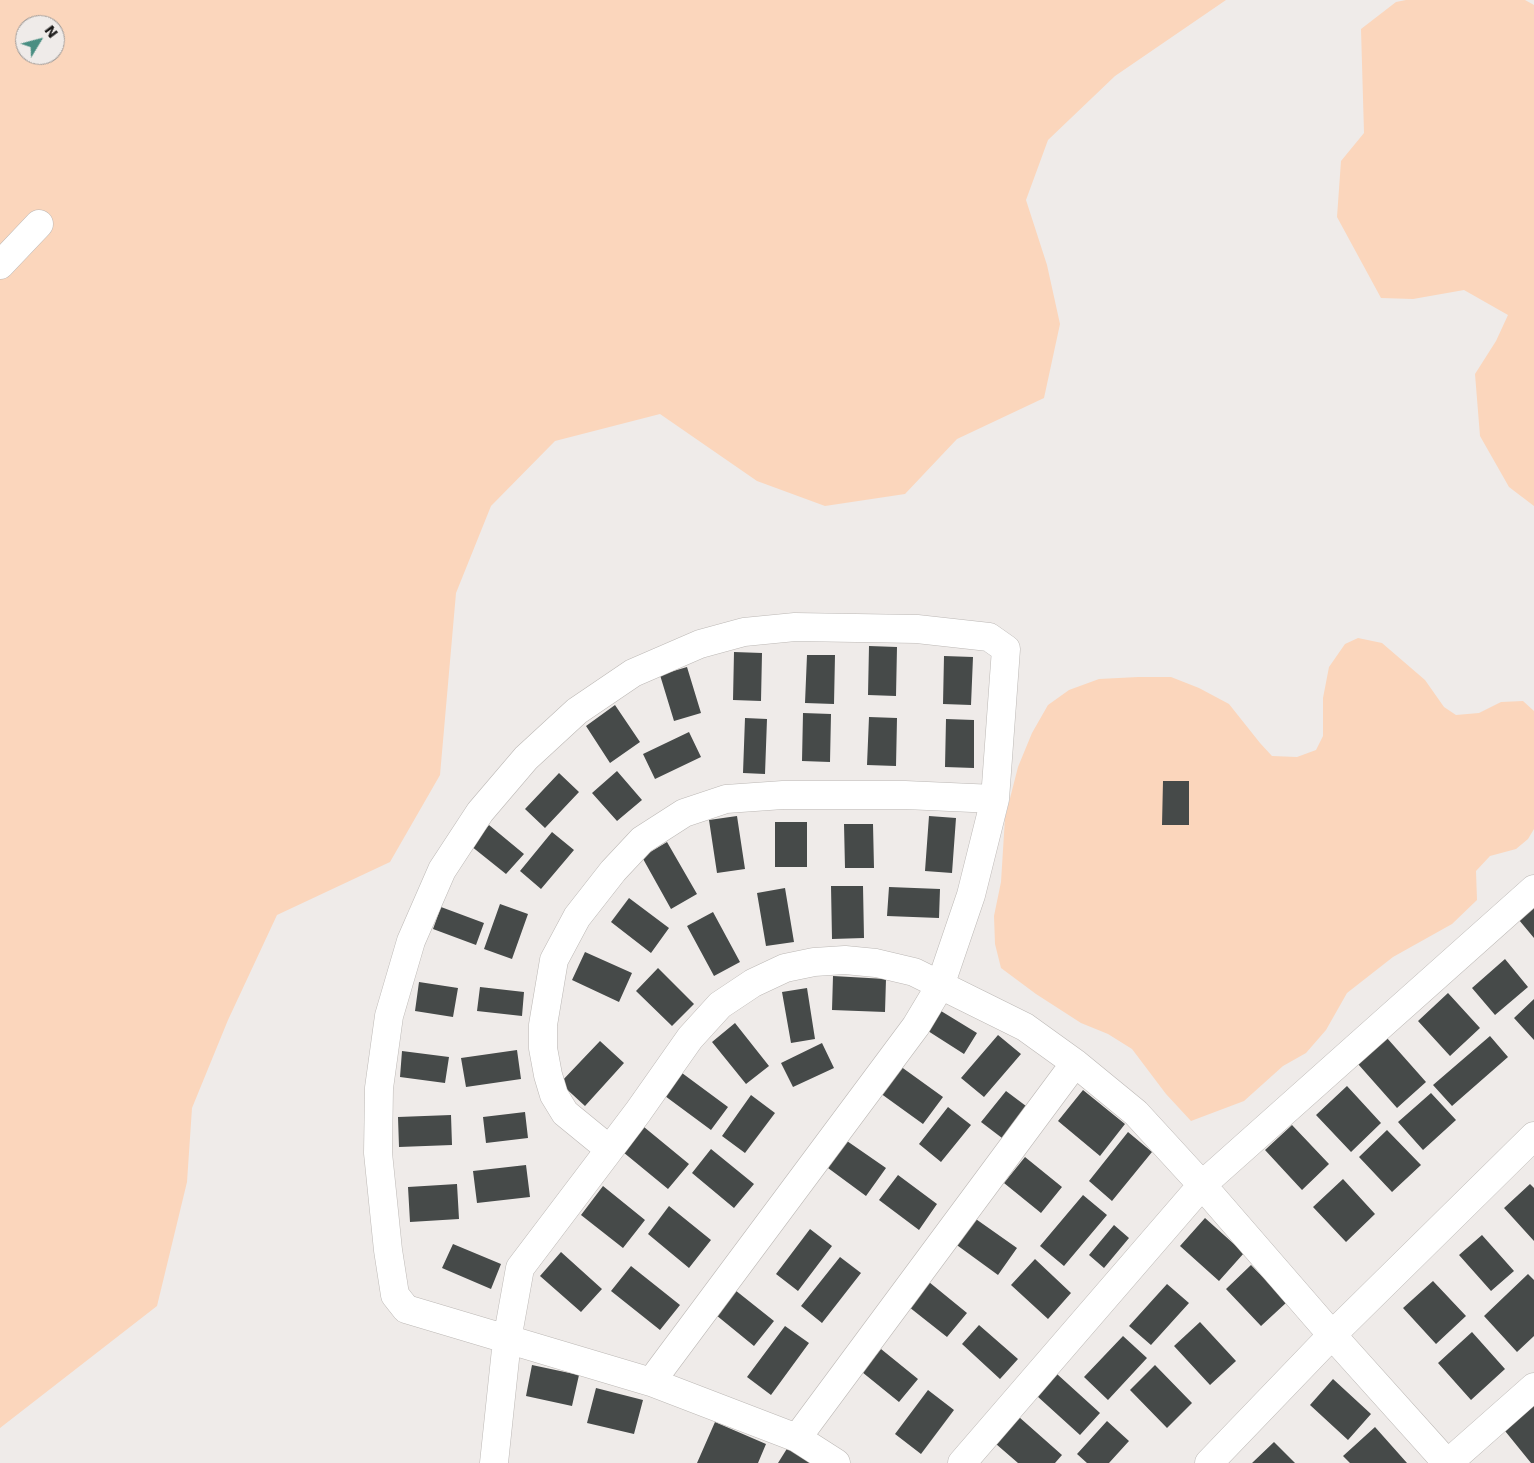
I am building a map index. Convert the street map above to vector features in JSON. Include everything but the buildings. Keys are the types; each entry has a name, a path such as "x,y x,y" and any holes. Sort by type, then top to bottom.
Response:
{"street":[{"path":"0,265 39,224"},
{"path":"651,1382 916,1026 940,986 971,895 995,799 1006,649 989,637 917,629 795,627 744,632 700,644 634,673 577,711 526,758 480,812 442,870 411,941 389,1016 379,1088 378,1153 388,1250 395,1295 406,1309 651,1382 797,1438 836,1463"},
{"path":"609,1149 565,1113 554,1095 548,1076 543,1048 543,1025 554,960 577,917 613,871 642,840 684,813 726,799 783,795 905,795 995,799"},
{"path":"962,1463 1202,1185 1534,889"},
{"path":"494,1463 506,1340 520,1268 690,1038 720,1005 753,983 785,968 814,962 845,960 914,972 1025,1028 1075,1062 1136,1113 1202,1185 1332,1335 1447,1463 1534,1387"},
{"path":"797,1438 1075,1062"},
{"path":"1209,1463 1332,1335 1534,1136"}],"shaded area":[{"path":"0,0 1226,0 1115,76 1048,140 1026,200 1047,265 1060,324 1044,398 957,439 905,494 825,506 757,481 660,414 555,441 491,506 456,593 440,775 390,862 277,915 228,1020 192,1108 187,1182 157,1306 0,1428"},
{"path":"1406,0 1525,0 1534,5 1534,506 1509,487 1480,436 1475,374 1496,341 1508,315 1464,290 1413,299 1381,298 1337,217 1341,161 1364,133 1361,29 1396,2"},
{"path":"1358,638 1382,643 1425,680 1444,707 1456,715 1479,713 1501,702 1523,701 1534,711 1534,829 1528,839 1516,849 1490,856 1476,871 1477,900 1452,924 1393,957 1347,993 1326,1030 1306,1053 1283,1066 1244,1101 1191,1121 1166,1094 1132,1049 1108,1034 1081,1023 1036,994 1001,968 995,944 994,916 1001,882 1005,818 1018,767 1032,733 1048,705 1069,690 1099,679 1171,677 1199,688 1229,704 1272,756 1297,757 1316,750 1323,736 1323,698 1329,667 1345,644"}]}
